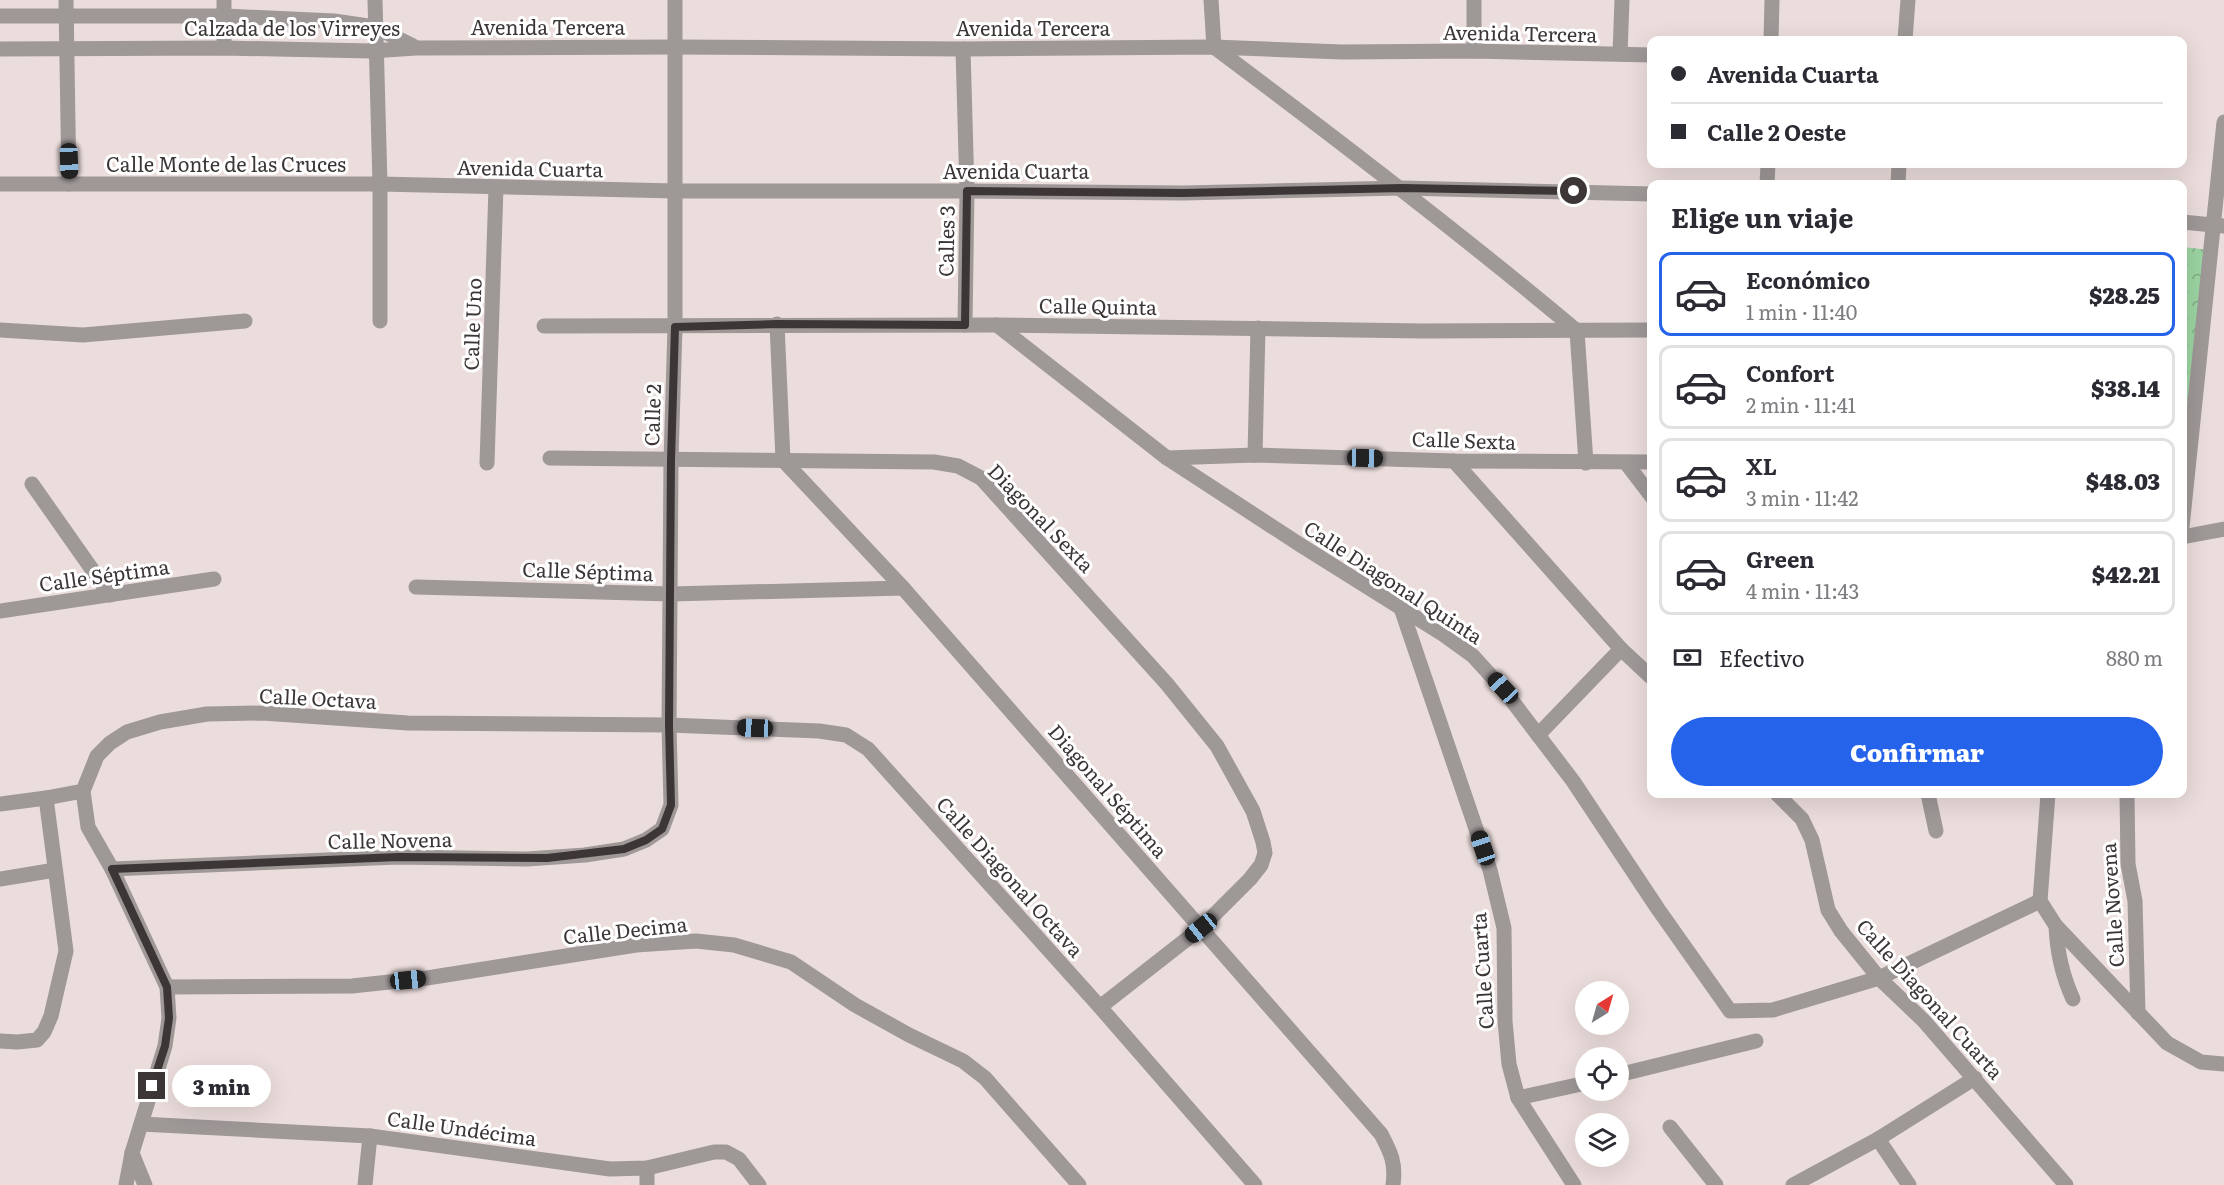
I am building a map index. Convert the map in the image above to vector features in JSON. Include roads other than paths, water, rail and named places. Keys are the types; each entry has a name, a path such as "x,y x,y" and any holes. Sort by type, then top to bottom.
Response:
{"street":[{"path":"224,0 224,48"},
{"path":"375,0 380,184 380,321"},
{"name":"Calle 2","path":"662,829 671,805 669,725 671,460 675,327 675,0"},
{"path":"1211,0 1214,47 1402,188 1577,331 1587,463"},
{"path":"1474,0 1474,51"},
{"path":"1620,54 1622,0"},
{"path":"1771,36 1772,0"},
{"path":"1905,36 1908,0"},
{"path":"66,7 69,184"},
{"name":"Calzada de los Virreyes","path":"0,16 66,7 334,21 375,27 416,48"},
{"name":"Avenida Tercera","path":"416,48 1214,47 1342,52 1474,51 1647,55"},
{"name":"Calzada de los Virreyes","path":"0,49 224,48 376,51 416,48"},
{"name":"Calles 3","path":"963,49 967,191 965,325"},
{"path":"2187,486 2219,225 2224,122"},
{"name":"Calle Monte de las Cruces","path":"0,184 380,184"},
{"name":"Avenida Cuarta","path":"380,184 675,191 1183,193 1402,188 1647,194"},
{"name":"Calle Uno","path":"487,463 496,187"},
{"path":"2187,222 2219,225"},
{"path":"0,330 83,335 245,321"},
{"path":"777,324 783,460"},
{"name":"Calle Quinta","path":"544,326 675,327 777,324 1647,330"},
{"name":"Calle Diagonal Quinta","path":"997,325 1167,458 1473,656 1503,688 1573,781 1658,909 1730,1011 1773,1010 1879,978"},
{"path":"1255,455 1258,328"},
{"name":"Calle Sexta","path":"1167,458 1255,455 1454,461 1647,462"},
{"name":"Diagonal Sexta","path":"550,458 934,462 958,466 981,478 1167,684 1217,746 1253,811 1263,842 1265,853 1261,865 1201,928 1100,1007"},
{"name":"Diagonal Séptima","path":"783,460 903,588 1381,1134 1393,1155 1395,1173 1393,1185"},
{"path":"1454,461 1621,649 1647,673"},
{"path":"1626,463 1647,490"},
{"path":"32,484 110,595"},
{"path":"2187,536 2224,529"},
{"name":"Calle Séptima","path":"0,610 214,579"},
{"name":"Calle Séptima","path":"416,587 671,594 903,588"},
{"name":"Calle Cuarta","path":"1401,608 1490,870 1504,928 1505,1022 1509,1064 1518,1098 1574,1185"},
{"path":"1538,735 1621,649"},
{"name":"Calle Octava","path":"83,791 98,756 110,743 127,732 160,722 207,714 262,713 408,723 669,725"},
{"name":"Calle Diagonal Octava","path":"669,725 819,731 846,735 868,748 1100,1007 1255,1185"},
{"path":"0,804 83,791 88,827 112,869 167,987 169,1018 165,1046 132,1153 126,1185"},
{"path":"0,1041 37,1040 44,1032 51,1016 66,951 46,798"},
{"name":"Calle Diagonal Cuarta","path":"1781,798 1802,819 1812,840 1828,910 1841,931 1879,978 1924,1021 1975,1078 2066,1185"},
{"path":"1929,798 1935,831"},
{"path":"2048,798 2040,901 2056,926 2167,1043 2201,1062 2224,1064"},
{"name":"Calle Novena","path":"2127,798 2128,864 2134,901 2138,1012"},
{"name":"Calle Novena","path":"112,869 398,857 539,859 624,849 646,840 662,829"},
{"path":"0,879 55,870"},
{"path":"1879,978 2040,901"},
{"path":"2056,926 2057,948 2065,981 2073,999"},
{"name":"Calle Decima","path":"167,987 352,986 427,978 636,945 696,941 734,945 790,962 855,1005 963,1061 985,1078 1079,1185"},
{"path":"1629,1072 1756,1041"},
{"path":"1793,1185 1878,1138 1975,1078"},
{"path":"1518,1098 1575,1085"},
{"name":"Calle Undécima","path":"141,1124 370,1136 610,1170 647,1168 714,1152 726,1152 739,1159 759,1185"},
{"path":"1670,1127 1716,1185"},
{"path":"365,1185 370,1136"},
{"path":"1878,1138 1909,1185"},
{"path":"132,1153 145,1185"},
{"path":"647,1168 647,1185"}]}
